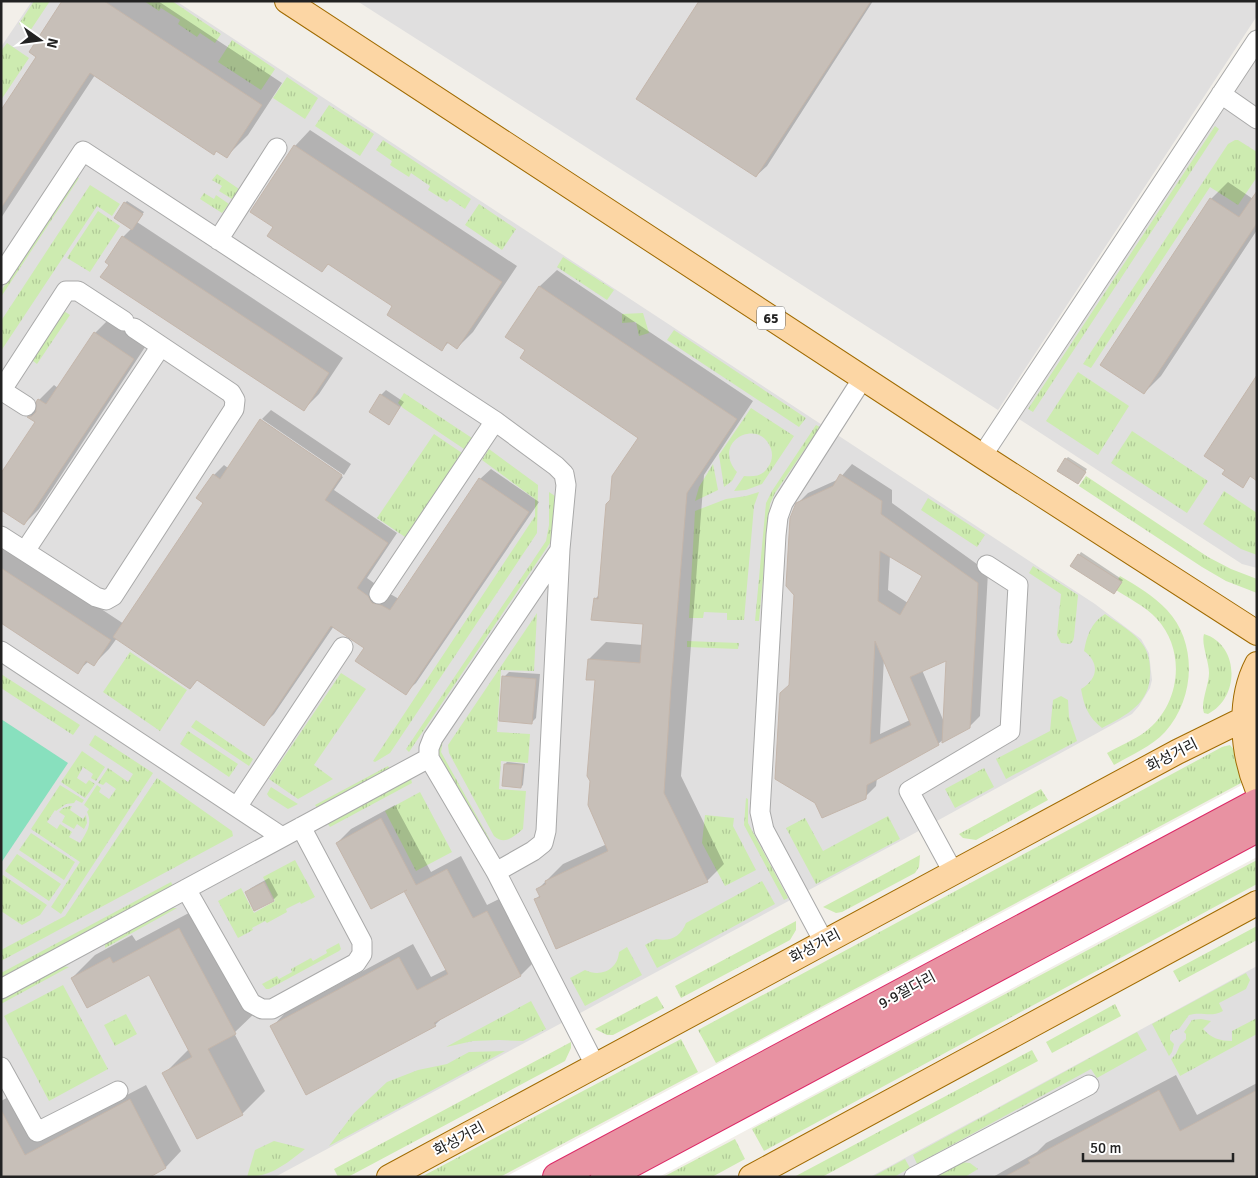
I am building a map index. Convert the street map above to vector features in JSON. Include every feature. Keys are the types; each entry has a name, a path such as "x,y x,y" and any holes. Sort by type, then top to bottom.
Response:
{"highway":[{"name":"9·9절다리","path":"557,1177 1257,803"},
{"name":"9·9절다리","path":"604,1177 1257,828"}],"main road":[{"name":"65","path":"287,1 982,456 1257,633"},
{"path":"1257,664 1248,693 1244,720 1250,772 1257,788"},
{"name":"화성거리","path":"389,1177 1177,752 1244,720"},
{"path":"751,1177 1257,903"}],"street":[{"path":"982,456 1257,40"},
{"path":"1221,94 1257,118"},
{"path":"218,240 277,148"},
{"path":"1,275 83,152 495,421 564,474 566,485 560,549 546,831 543,842 534,851 496,872"},
{"path":"1,536 96,597 106,600 113,596 234,409 235,400 231,393 78,291 66,291 2,390 26,406"},
{"path":"25,551 161,346"},
{"path":"824,942 760,821 776,535 778,516 783,503 863,378"},
{"path":"379,594 495,421"},
{"path":"560,549 433,738 429,748 430,758 496,872 595,1065"},
{"path":"953,872 909,791 1010,731 1018,585 987,565"},
{"path":"237,807 343,647"},
{"path":"1,651 282,837"},
{"path":"1,989 430,758"},
{"path":"186,889 251,1003 262,1010 272,1009 356,963 362,954 362,942 301,827"},
{"path":"3,1073 37,1132 118,1091"},
{"path":"914,1177 1090,1085"}],"shaded area":[{"path":"32,1 176,1 1095,604 1141,639 1149,653 1152,680 1150,688 1139,706 1132,714 904,839 275,1177 1,1177 1,47"},
{"path":"357,1 1257,1 1257,16 998,410"},
{"path":"1257,59 1257,568 1242,564 1019,419"},
{"path":"1257,966 1257,1177 870,1177 1151,1024"}],"green space":[{"path":"34,1 50,1 30,31 19,24"},
{"path":"144,1 172,1 221,34 215,43 200,33 197,37 178,24 180,20 161,8 159,11"},
{"path":"232,40 275,69 261,90 218,62"},
{"path":"7,43 29,58 1,100 1,51"},
{"path":"287,77 318,98 305,119 273,98"},
{"path":"329,105 374,134 360,156 315,126"},
{"path":"1215,126 1219,129 1033,412 1028,409"},
{"path":"383,140 471,199 465,209 450,199 447,202 428,190 430,186 411,173 409,177 390,165 392,161 376,150"},
{"path":"1235,140 1257,152 1257,177 1238,205 1210,187 1091,368 1083,364 1228,144"},
{"path":"217,174 239,189 232,199 219,191 222,186 212,180"},
{"path":"76,176 79,178 1,297 1,291"},
{"path":"90,185 120,204 112,216 97,206 1,351 1,321"},
{"path":"204,193 214,199 216,195 229,204 222,213 200,199"},
{"path":"479,204 516,229 502,250 465,225"},
{"path":"98,211 120,226 90,272 67,258"},
{"path":"563,257 614,290 607,300 557,267"},
{"path":"61,309 70,315 37,364 29,358"},
{"path":"643,313 649,333 639,336 636,322 622,323 622,314"},
{"path":"674,330 806,418 799,427 667,340"},
{"path":"1078,372 1129,406 1098,455 1046,421"},
{"path":"404,393 472,438 464,449 403,408 398,403"},
{"path":"751,408 794,436 762,484 746,490 734,491 744,476 755,476 764,472 772,458 771,449 765,439 757,434 740,436 733,442 729,451 730,461 737,472 732,481 724,487 719,455"},
{"path":"816,425 820,427 775,493 770,504 759,621 755,621 766,503"},
{"path":"1132,431 1208,481 1187,513 1111,463"},
{"path":"434,434 462,453 405,537 377,518"},
{"path":"489,449 538,485 537,533 390,753 375,762 373,761 535,516 535,499 482,460"},
{"path":"713,464 718,490 695,501 699,487"},
{"path":"1086,476 1208,557 1231,569 1257,579 1257,593 1226,581 1202,567 1079,486"},
{"path":"1224,491 1257,513 1257,555 1241,549 1203,524"},
{"path":"549,492 555,496 554,526 550,543 409,752 406,749 546,541 549,525"},
{"path":"759,492 754,506 744,620 727,620 727,613 704,612 703,618 689,618 695,511 726,499"},
{"path":"928,498 985,535 977,547 921,510"},
{"path":"1033,566 1078,595 1074,637 1070,644 1061,643 1057,635 1061,594 1029,573"},
{"path":"1120,576 1157,600 1177,623 1184,638 1188,654 1189,671 1187,688 1182,704 1175,719 1165,732 1147,746 1114,765 1107,753 1145,732 1157,721 1166,708 1172,694 1176,662 1167,632 1157,619 1136,602 1113,588"},
{"path":"533,606 443,740 441,752 490,840 487,841 438,753 439,742"},
{"path":"537,613 534,671 501,670 497,732 530,734 528,763 501,761 499,789 526,791 523,829 509,839 502,840 494,836 449,753 448,745"},
{"path":"1105,614 1142,643 1148,654 1150,681 1143,699 1136,706 1121,718 1102,728 1087,711 1081,689 1091,681 1095,671 1093,661 1084,651 1090,630"},
{"path":"1204,634 1216,640 1224,649 1230,660 1232,672 1226,696 1208,714 1204,713 1203,709 1209,673 1203,638"},
{"path":"687,641 739,643 738,649 687,647"},
{"path":"130,652 187,690 160,731 103,692"},
{"path":"341,673 366,689 314,765 333,779 298,799 269,779"},
{"path":"1,674 80,725 73,735 1,688"},
{"path":"1061,696 1068,700 1069,717 1077,741 1006,779 996,759 1050,731 1053,700"},
{"path":"1,719 68,763 1,863"},
{"path":"196,720 253,759 249,766 191,727"},
{"path":"188,731 238,764 229,777 180,744"},
{"path":"95,735 153,773 61,914 51,907 80,862 31,829 60,785 84,800 82,803 76,800 74,803 66,804 55,810 47,822 57,829 60,824 72,832 69,837 80,843 89,824 87,812 89,809 84,805 97,785 101,788 99,792 109,799 116,789 106,782 103,785 98,783 108,768 128,782 133,774 89,745"},
{"path":"1230,745 1235,751 1241,783 716,1063 698,1030 1222,747"},
{"path":"82,751 105,767 96,781 91,778 93,774 83,767 77,778 86,784 89,780 95,784 85,798 61,782"},
{"path":"388,766 390,769 317,808 315,805"},
{"path":"984,768 994,787 955,808 945,789"},
{"path":"157,778 232,831 233,836 1,961 1,950 65,916"},
{"path":"411,779 412,783 330,827 328,824"},
{"path":"271,787 298,804 288,809 269,797 267,794"},
{"path":"1041,789 1048,800 976,840 963,838 959,834"},
{"path":"420,792 452,852 416,871 385,811"},
{"path":"746,798 748,799 748,823 788,898 784,900 744,825"},
{"path":"72,806 70,810 83,819 86,815 87,823 84,829 77,824 74,829 62,822 65,816 59,812 63,808"},
{"path":"705,815 734,818 733,826 756,870 725,886 702,843"},
{"path":"888,816 900,839 816,884 786,828 805,818 823,851"},
{"path":"31,833 75,862 64,880 19,850"},
{"path":"17,854 61,884 49,901 5,871"},
{"path":"920,855 919,867 915,873 842,912 836,913 823,907"},
{"path":"295,860 315,897 286,909 287,912 267,923 265,921 238,938 218,901 241,888 254,913 275,901 263,877"},
{"path":"1257,860 1257,884 764,1151 752,1129"},
{"path":"3,875 47,905 40,915 22,925 1,911 1,877"},
{"path":"762,881 775,904 657,968 645,945 656,939 666,940 675,937 686,923"},
{"path":"171,882 173,886 1,978 1,973"},
{"path":"170,908 177,908 105,948 105,944 111,940"},
{"path":"796,921 796,930 790,940 681,998 675,986"},
{"path":"1257,926 1257,940 1179,982 1173,971"},
{"path":"339,943 341,949 339,951 269,989 266,989 262,984 277,976 279,979 292,972 291,969 311,958 313,961 327,953 326,950"},
{"path":"627,947 642,975 585,1006 570,978 585,970 597,973 608,970 616,963 619,952"},
{"path":"62,966 69,967 1,1004 1,999"},
{"path":"1246,973 1250,980 1246,989 1219,1003 1223,1011 1214,1014 1189,1015 1179,1029 1173,1031 1170,1035 1170,1040 1174,1044 1169,1056 1152,1024"},
{"path":"63,985 108,1069 49,1101 4,1016"},
{"path":"657,996 664,1008 613,1035 607,1035 595,1029"},
{"path":"531,1001 546,1029 523,1041 473,1041 446,1047"},
{"path":"1115,1004 1121,1016 1052,1053 1046,1042"},
{"path":"126,1014 137,1034 115,1046 104,1025"},
{"path":"1257,1018 1257,1034 1180,1076 1171,1059 1186,1039 1184,1032 1192,1020 1211,1021 1203,1029 1209,1035 1232,1041 1232,1031"},
{"path":"1137,1032 1147,1050 1097,1078 1091,1069 917,1164 913,1155"},
{"path":"681,1039 698,1072 500,1177 421,1177"},
{"path":"571,1042 571,1048 565,1061 348,1177 338,1177 334,1169"},
{"path":"1032,1050 1038,1061 822,1177 794,1177"},
{"path":"505,1051 329,1146 354,1113 387,1082 418,1070 447,1064 469,1052"},
{"path":"735,1139 745,1159 712,1177 663,1177"},
{"path":"274,1141 305,1149 271,1172 264,1175 247,1177 255,1150"},
{"path":"905,1159 910,1168 894,1177 872,1177"},
{"path":"960,1162 970,1163 978,1169 965,1177 931,1177"}],"pier":[{"path":"1257,777 1257,857 659,1177 505,1177"}],"building":[{"path":"62,1 104,1 262,105 227,158 216,151 214,155 90,73 1,208 1,110 36,57 29,52"},
{"path":"699,1 871,1 756,177 636,99"},
{"path":"294,145 502,282 457,349 447,342 442,351 387,315 392,306 328,264 322,272 267,236 273,227 250,212"},
{"path":"1257,191 1257,223 1144,394 1100,365 1210,198 1239,217"},
{"path":"124,202 143,214 132,230 114,218"},
{"path":"122,236 329,373 304,411 100,277 109,265 105,262"},
{"path":"539,286 737,419 687,493 664,793 708,882 556,949 534,899 540,897 536,889 546,884 545,881 608,851 588,805 590,781 587,776 595,680 586,680 588,659 640,663 643,624 591,620 594,598 598,599 606,504 610,500 612,476 638,438 520,358 525,350 505,337"},
{"path":"94,332 134,359 24,525 1,510 1,473 35,422 27,417 32,416 36,412 36,402 38,399 46,404"},
{"path":"1257,375 1257,481 1250,476 1243,488 1222,474 1225,470 1204,456"},
{"path":"380,394 400,407 389,425 369,412"},
{"path":"260,419 342,475 325,500 388,543 357,588 368,596 372,603 390,610 479,478 529,512 406,695 355,661 364,648 331,626 264,726 197,680 190,689 113,637 203,503 196,498 213,474 220,479"},
{"path":"1065,458 1086,472 1078,484 1057,471"},
{"path":"840,474 882,501 881,514 978,583 970,728 942,743 946,661 910,677 939,745 867,785 866,799 822,818 815,803 775,779 780,693 789,685 794,595 786,586 790,518 796,503 833,486","holes":["880,551 922,576 900,615 878,601","875,641 911,725 870,744"]},
{"path":"1078,554 1122,582 1114,594 1070,566"},
{"path":"1,568 111,640 94,666 86,661 78,674 1,623"},
{"path":"502,676 536,679 532,724 499,721"},
{"path":"504,764 523,765 521,788 502,786"},
{"path":"381,818 416,885 447,869 473,918 487,911 521,976 434,1023 436,1026 306,1095 270,1026 399,957 417,990 448,974 404,891 371,909 336,843"},
{"path":"264,882 274,901 254,911 245,892"},
{"path":"179,928 236,1034 208,1049 243,1115 197,1139 162,1073 192,1057 149,975 87,1008 71,978 110,957 113,963"},
{"path":"1159,1090 1180,1131 1257,1090 1257,1177 1004,1177 1030,1163 1028,1160"},
{"path":"130,1099 166,1168 150,1177 1,1177 1,1110 25,1155"}]}
